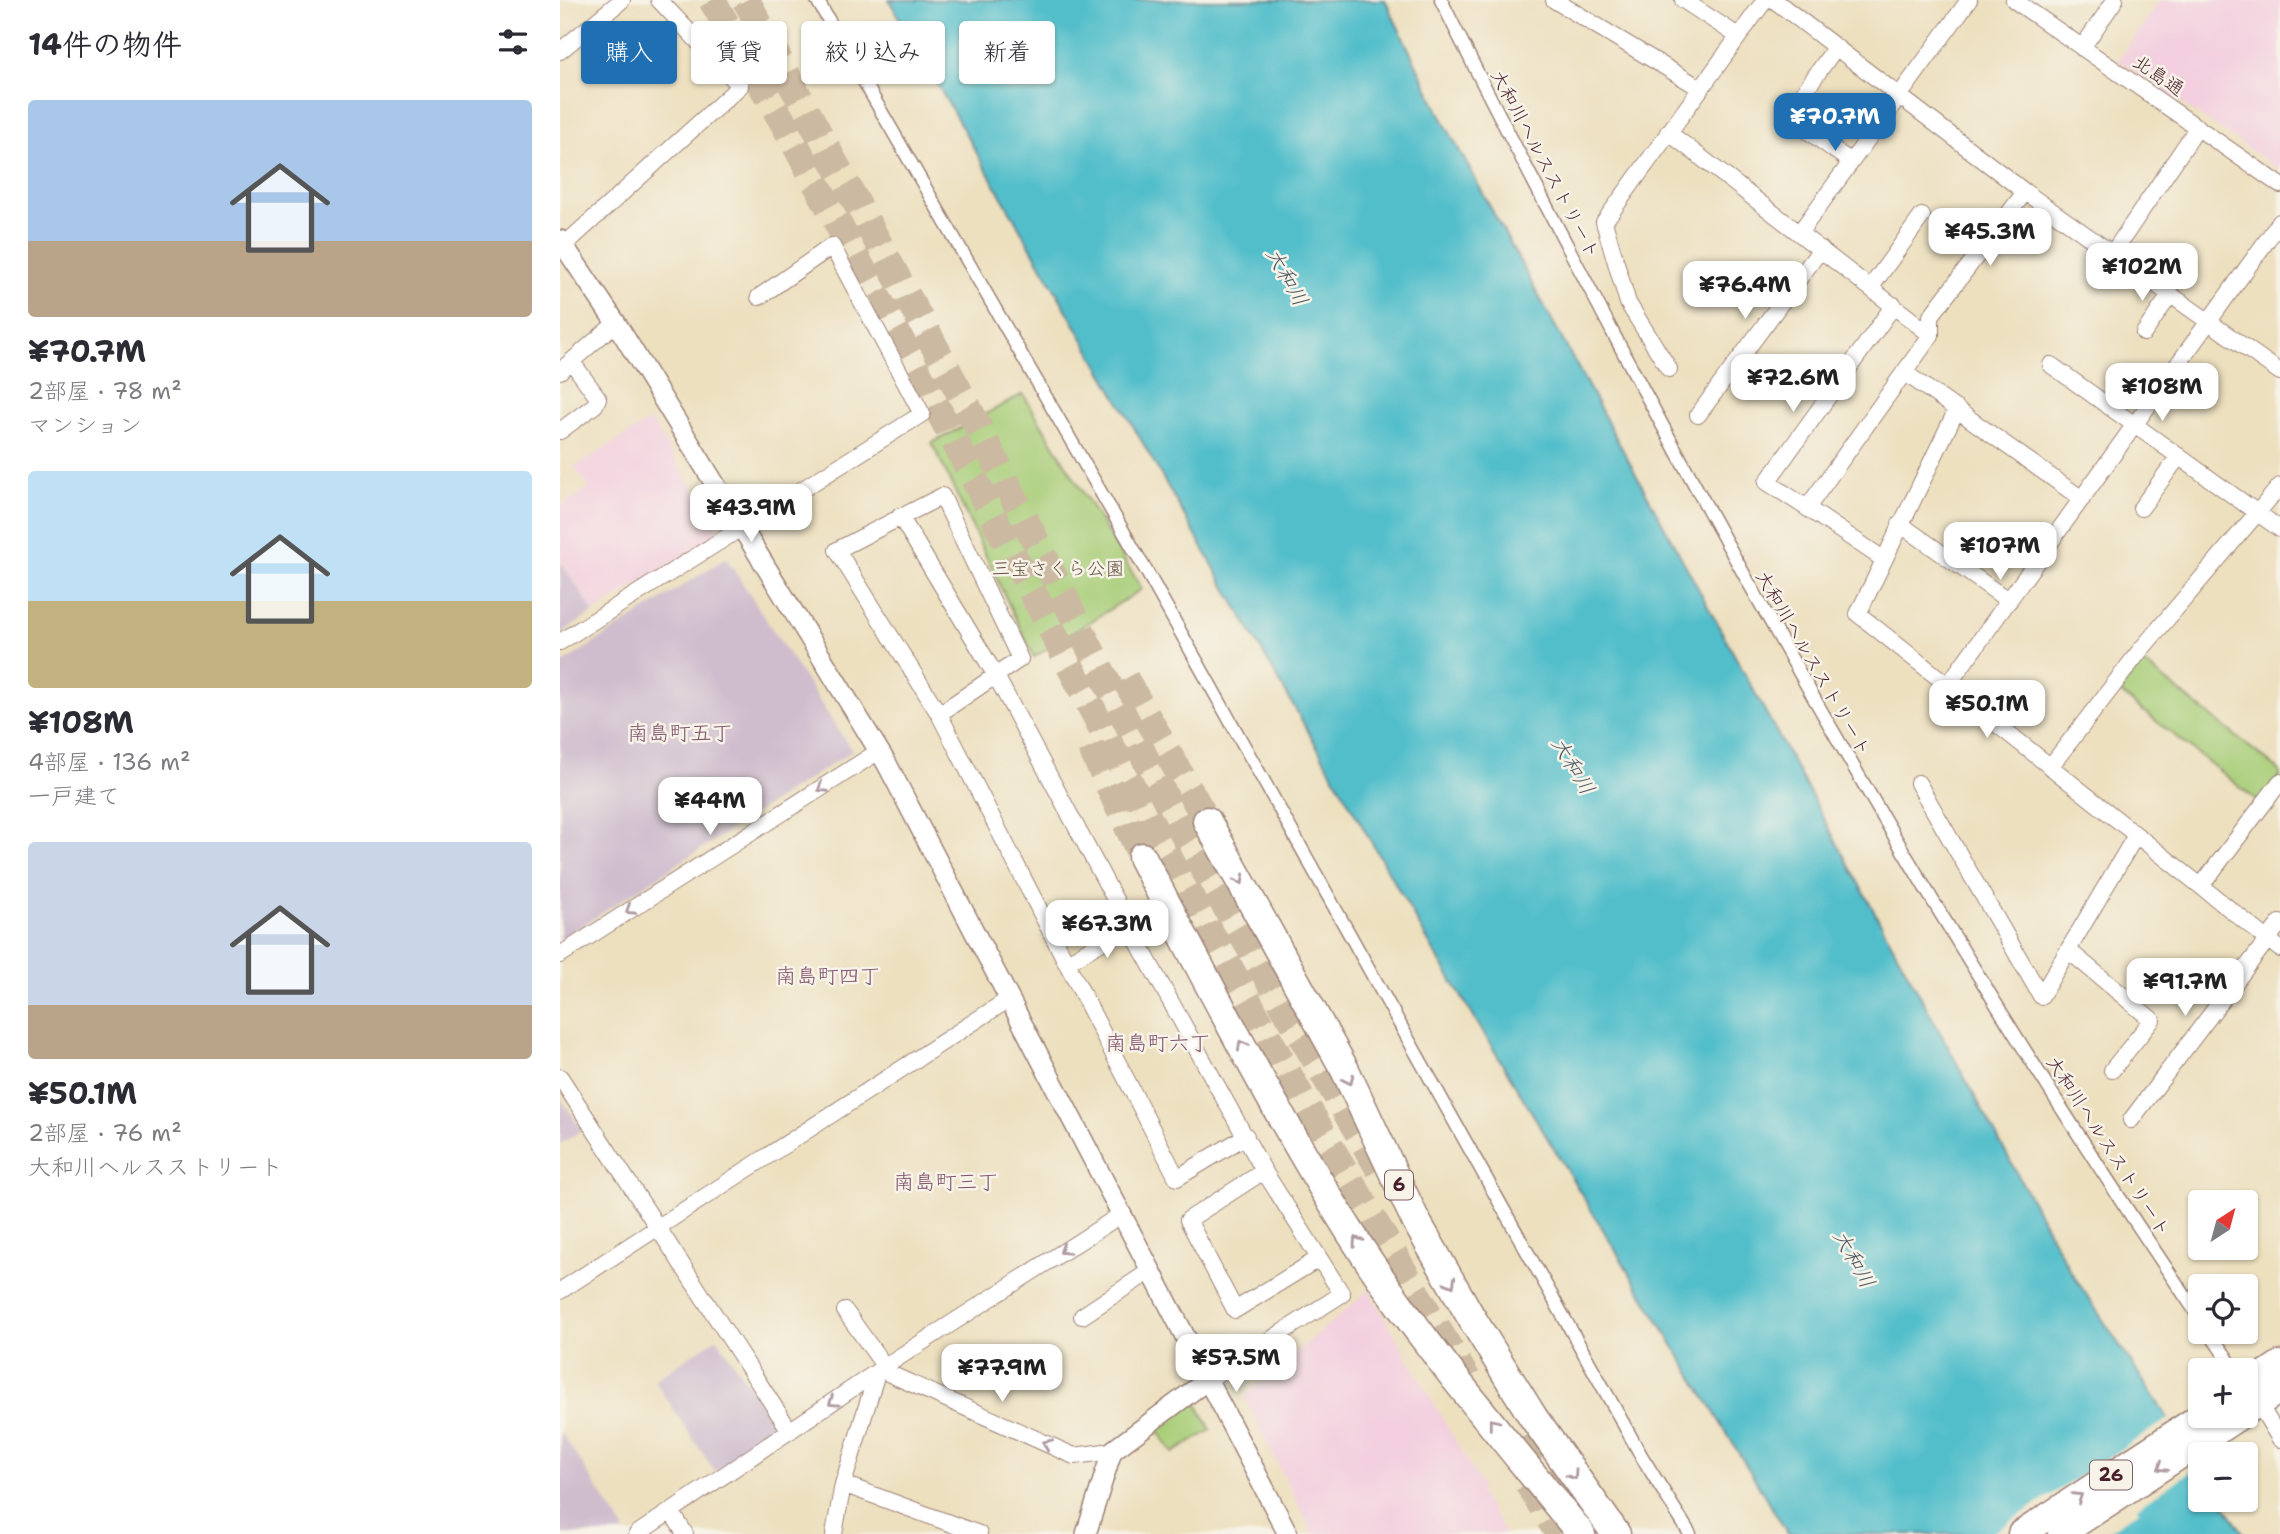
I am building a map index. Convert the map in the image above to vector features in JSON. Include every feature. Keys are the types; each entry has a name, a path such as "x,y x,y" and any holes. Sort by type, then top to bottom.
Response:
{"highway":[{"name":"6","path":"1207,821 1345,1070 1415,1219 1471,1317 1533,1417 1616,1534"},
{"path":"1142,857 1278,1110 1351,1233 1426,1338 1581,1534"},
{"name":"26","path":"2258,1386 2280,1364"},
{"name":"26","path":"2021,1534 2188,1425"},
{"name":"26","path":"2061,1534 2204,1428"}],"street":[{"path":"560,51 622,0"},
{"path":"659,0 740,86 562,245 616,323 879,751 1288,1534"},
{"path":"817,0 1142,562 1642,1457 1690,1534"},
{"name":"大和川ヘルスストリート","path":"1441,0 1492,104 1734,562 1841,749 2097,1168 2188,1301"},
{"path":"1554,0 1700,88"},
{"path":"1682,0 1738,36"},
{"path":"1669,369 1628,303 1604,222 1765,0"},
{"path":"1774,0 2025,192 2280,372"},
{"path":"1800,232 1969,0"},
{"name":"北島通","path":"2014,0 2280,185"},
{"path":"2082,48 2115,0"},
{"path":"1836,47 1787,116 1851,162"},
{"path":"2112,254 2198,128"},
{"path":"1668,132 1931,335"},
{"path":"1807,508 1931,335 1931,316 2025,192"},
{"path":"1871,287 1922,216"},
{"path":"1948,685 2137,426 2280,222"},
{"path":"560,642 922,414 832,246 759,297"},
{"path":"1698,415 1821,249"},
{"path":"2144,333 2171,295"},
{"path":"1883,559 1767,482 1894,305"},
{"path":"560,432 594,405 598,398 566,366 616,323"},
{"path":"2051,365 2280,529"},
{"path":"1905,372 2082,499"},
{"path":"1957,409 1858,614 2274,944"},
{"path":"2141,508 2179,456"},
{"path":"2050,767 2139,652 2280,486"},
{"path":"939,714 1020,659 942,496 837,550 939,714 1177,1178 1246,1136"},
{"path":"845,1311 881,1370 1074,1456 1112,1451 1206,1381 1342,1294 1264,1171 996,676 900,516"},
{"path":"1900,524 2009,601"},
{"path":"560,955 879,751"},
{"path":"2201,886 2280,782"},
{"path":"1918,783 2041,996 2136,835"},
{"path":"2130,1120 2274,944 2280,923"},
{"path":"1066,963 1129,926"},
{"path":"2068,950 2152,1020 2112,1070"},
{"path":"560,1291 1009,999"},
{"path":"560,1077 790,1431"},
{"path":"1264,1171 1188,1220 1235,1310 1318,1259"},
{"path":"636,1534 881,1370 1122,1214"},
{"path":"1082,1316 1150,1271"},
{"path":"834,1534 843,1484 881,1370"},
{"path":"2258,1407 2280,1438"},
{"path":"1086,1534 1112,1451"},
{"path":"843,1484 979,1534"},
{"path":"671,1511 685,1534"}],"shaded area":[{"path":"2160,0 2280,0 2280,170 2118,60"},
{"path":"651,420 720,532 594,612 560,559 560,507 590,487 574,467"},
{"path":"726,558 852,751 560,940 560,665"},
{"path":"560,561 594,612 560,634"},
{"path":"560,1097 582,1130 560,1144"},
{"path":"1369,1290 1482,1487 1478,1490 1506,1534 1313,1534 1244,1397"},
{"path":"717,1338 773,1421 771,1435 715,1472 654,1380"},
{"path":"560,1431 625,1530 620,1534 560,1534"}],"green space":[{"name":"三宝さくら公園","path":"1023,394 1142,589 1034,657 932,443"},
{"path":"2142,662 2280,771 2280,776 2259,802 2118,691"},
{"path":"1195,1400 1211,1430 1173,1453 1156,1428"}],"water":[{"name":"大和川","path":"889,0 1385,0 1445,124 2068,1267 2188,1449 2188,1512 2229,1512 2244,1534 1788,1534 1435,953 937,84 945,84 945,21 901,21"}],"pier":[{"path":"2171,1417 2188,1443 2188,1474 2137,1507 2139,1511 2103,1534 1991,1534"}],"tunnel":[{"path":"712,0 787,129 951,434 1164,849 1302,1099 1467,1379"},
{"path":"746,0 974,419 1185,837 1380,1170"},
{"path":"1125,679 1207,821"},
{"path":"1091,747 1142,857"},
{"path":"1531,1432 1588,1530"},
{"path":"1528,1483 1559,1534"}],"district":[{"name":"南島町五丁","path":"680,733"},
{"name":"南島町四丁","path":"828,976"},
{"name":"南島町六丁","path":"1158,1043"},
{"name":"南島町三丁","path":"946,1182"}]}
